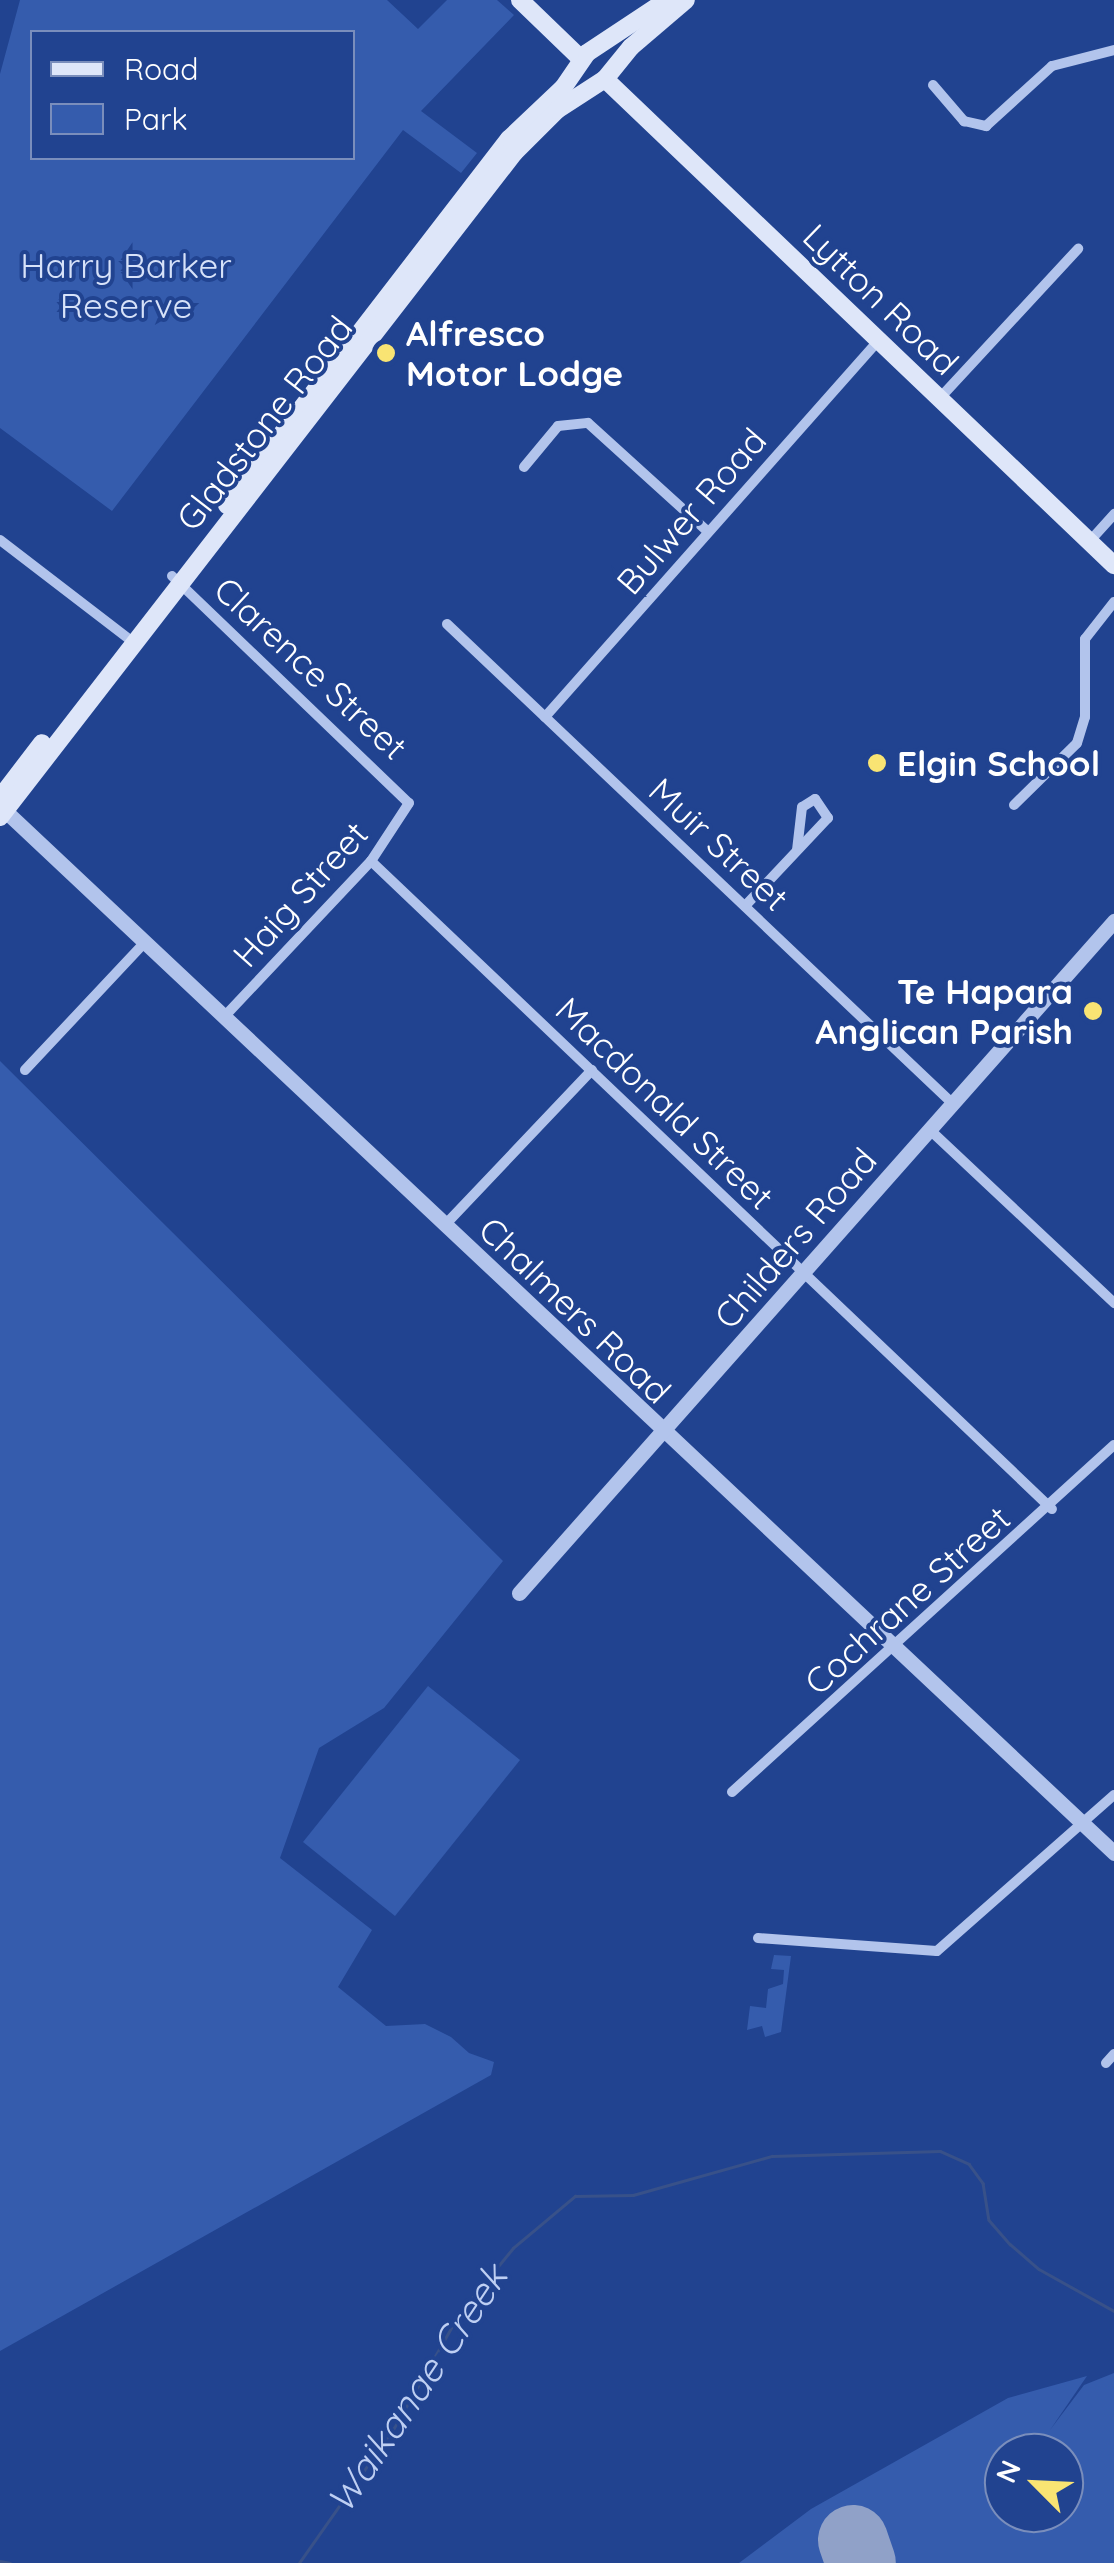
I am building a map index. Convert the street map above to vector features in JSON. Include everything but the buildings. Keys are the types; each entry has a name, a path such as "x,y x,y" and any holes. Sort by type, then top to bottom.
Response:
{"main road":[{"path":"520,0 603,78"},
{"name":"Gladstone Road","path":"1,808 13,779 130,640 509,139 584,60 667,0"},
{"name":"Gladstone Road","path":"176,579 514,153 603,78 686,0"},
{"path":"584,60 605,57 603,78"},
{"name":"Lytton Road","path":"603,78 1114,564"}],"street":[{"path":"933,86 964,120 986,126 1052,66 1114,50"},
{"path":"939,398 1078,248"},
{"name":"Bulwer Road","path":"545,717 878,341"},
{"path":"524,466 558,426 588,423 708,532"},
{"path":"1089,542 1114,514"},
{"path":"0,540 130,640"},
{"name":"Clarence Street","path":"176,579 409,802"},
{"path":"1014,805 1077,743 1085,717 1085,639 1114,602"},
{"name":"Muir Street","path":"447,624 952,1104"},
{"path":"745,906 828,818 815,799 802,807 797,850"},
{"name":"Haig Street","path":"224,1017 371,862 409,802"},
{"name":"Chalmers Road","path":"1,808 662,1434 1114,1853"},
{"name":"Macdonald Street","path":"371,862 1052,1508"},
{"name":"Childers Road","path":"519,1594 1114,921"},
{"path":"24,1070 145,942"},
{"path":"443,1226 592,1070"},
{"path":"930,1130 1114,1303"},
{"name":"Cochrane Street","path":"732,1792 1052,1508 1114,1445"},
{"path":"758,1938 929,1954 1114,1795"}],"green space":[{"name":"Harry Barker Reserve","path":"20,0 387,0 418,29 447,0 497,0 514,15 421,111 477,153 461,173 403,130 112,511 0,428 0,74"},
{"path":"0,1061 503,1561 384,1708 319,1748 280,1858 372,1930 338,1987 386,2026 425,2024 451,2037 469,2053 494,2062 491,2075 0,2351"},
{"path":"428,1686 520,1760 395,1916 303,1842"},
{"path":"774,1955 791,1956 781,2032 765,2037 762,2026 747,2030 750,2006 766,2008 768,1989 783,1984 784,1970 771,1969"},
{"path":"1114,2373 1114,2563 739,2563 811,2509 1008,2398 1087,2376 1050,2430 1084,2385"}],"waterway":[{"name":"Waikanae Creek","path":"299,2563 394,2428 459,2314 513,2248 575,2196 633,2195 772,2156 940,2151 969,2164 983,2183 989,2220 1010,2244 1039,2269 1114,2311"},
{"path":"0,2561 10,2563"}],"runway":[{"path":"853,2540 861,2563"}],"place":[{"name":"Alfresco Motor Lodge","path":"386,353"},
{"name":"Elgin School","path":"877,763"},
{"name":"Te Hapara Anglican Parish","path":"1093,1011"}]}
